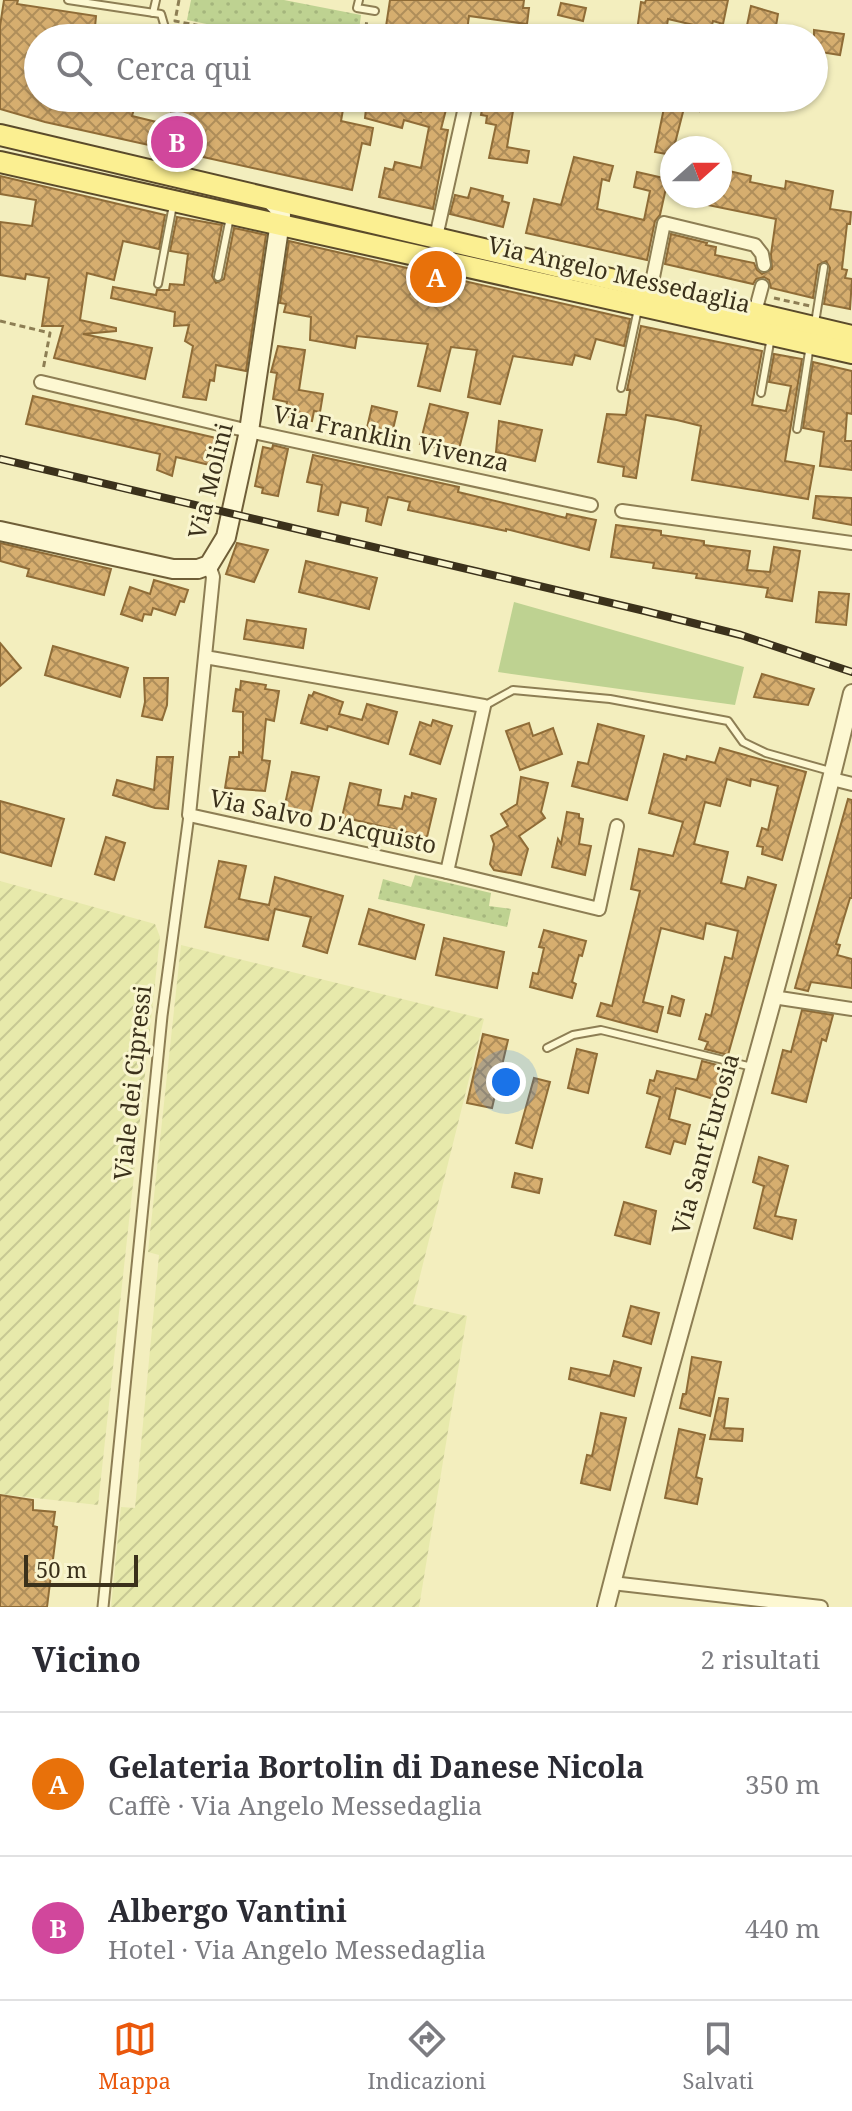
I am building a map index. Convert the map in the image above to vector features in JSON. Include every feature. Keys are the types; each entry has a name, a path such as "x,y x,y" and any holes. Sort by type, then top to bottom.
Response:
{"main road":[{"name":"Via Angelo Messedaglia","path":"0,135 755,312 852,353"},
{"name":"Via Angelo Messedaglia","path":"0,162 771,335 852,336"},
{"path":"269,198 280,211 280,225"},
{"name":"Via Molini","path":"0,531 173,569 198,569 209,565 226,537 249,431 280,225"}],"street":[{"path":"436,237 464,112"},
{"name":"Via Angelo Messedaglia","path":"651,287 664,223 755,245 762,254 764,265"},
{"name":"Via Angelo Messedaglia","path":"755,312 762,286"},
{"name":"Via Franklin Vivenza","path":"41,382 249,431 591,505"},
{"path":"622,511 852,543"},
{"name":"Viale dei Cipressi","path":"103,1607 162,1016 189,815 213,577 209,565"},
{"path":"205,657 484,706"},
{"name":"Via Sant'Eurosia","path":"606,1607 657,1407 833,775 852,693"},
{"name":"Via Salvo D'Acquisto","path":"447,872 484,706"},
{"path":"833,775 852,784"},
{"name":"Via Salvo D'Acquisto","path":"189,815 599,909 617,826"},
{"path":"773,997 852,1009"},
{"path":"612,1583 821,1607"}],"lane":[{"path":"68,0 161,14 164,24"},
{"path":"153,13 156,0"},
{"path":"359,0 357,8 375,11"},
{"path":"158,284 174,201"},
{"path":"218,277 231,214"},
{"path":"431,259 436,237"},
{"path":"797,429 824,267"},
{"path":"621,388 638,306"},
{"path":"761,393 771,335"},
{"path":"484,706 513,690 610,699 728,721 743,742 766,753 833,775"},
{"path":"547,1048 573,1035 601,1030 752,1067"}],"path":[{"path":"179,0 175,21 190,24"},
{"path":"0,321 50,333 41,382"}],"green space":[{"path":"191,0 284,0 361,15 360,24 207,24 187,20"},
{"path":"514,602 744,667 735,705 498,672"},
{"path":"415,875 491,893 489,906 511,909 507,927 378,899 383,879 411,887"},
{"path":"0,881 155,924 160,937 98,1505 0,1494"},
{"path":"181,945 484,1019 413,1304 467,1316 419,1607 111,1607 121,1507 135,1508 159,1255 148,1252"}],"building":[{"path":"4,0 96,16 95,24 24,24 24,112 133,112 132,116 165,124 171,113 176,112 343,112 341,121 373,128 370,145 362,143 352,190 45,122 0,109 0,26"},
{"path":"390,0 524,0 523,8 529,8 527,24 469,16 468,24 386,24"},
{"path":"646,0 728,0 723,24 713,21 712,24 690,24 668,19 667,24 638,24 641,2 645,3"},
{"path":"561,3 586,8 583,21 558,15"},
{"path":"751,6 778,14 776,24 747,24"},
{"path":"828,32 844,34 840,55 828,53"},
{"path":"366,112 445,112 441,129 448,130 433,209 379,197 385,168 393,170 395,162 421,168 429,127 404,120 402,128 365,118"},
{"path":"482,112 513,112 507,147 529,151 527,163 489,158 496,125 486,123 487,116 481,115"},
{"path":"663,112 683,112 677,136 660,136 660,153 655,152"},
{"path":"574,157 613,166 609,181 602,179 597,209 644,220 650,191 634,187 637,172 660,177 662,208 655,221 647,260 526,233 534,199 561,205"},
{"path":"732,172 751,176 750,182 785,189 786,181 833,191 830,209 851,212 842,269 847,270 845,278 852,279 850,309 824,304 830,268 826,261 818,265 813,298 771,288 769,280 764,277 756,279 753,284 665,264 671,234 716,247 715,255 754,263 762,274 772,269 776,219 722,208 732,208"},
{"path":"0,176 165,215 159,249 123,241 114,280 87,273 80,320 116,328 116,331 83,334 152,348 145,379 54,358 63,326 42,326 49,278 26,274 25,279 0,275 0,222 32,226 36,200 0,194"},
{"path":"471,188 503,196 502,201 509,203 503,227 450,214 455,195 468,198"},
{"path":"177,217 222,225 212,276 216,283 224,279 234,228 266,235 246,371 216,365 214,381 210,380 206,400 183,397 193,346 185,341 189,325 174,326 175,312 111,298 113,287 156,295 157,290 169,290 170,284 184,285 188,254 170,251"},
{"path":"289,241 630,319 624,346 596,339 590,359 575,355 572,365 513,356 500,404 468,397 477,350 451,347 440,391 418,386 428,344 357,336 355,348 310,340 311,317 284,312 286,304 280,303"},
{"path":"641,326 762,351 752,405 786,411 791,386 769,382 774,354 802,359 785,461 814,466 808,499 692,480 701,426 677,420 646,415 636,478 623,476 624,467 598,462 607,414 626,415 630,390 627,390"},
{"path":"278,346 305,350 299,390 323,394 320,412 314,411 312,421 285,416 287,402 273,399 277,373 271,372"},
{"path":"813,362 852,371 852,414 847,413 845,441 852,441 852,470 820,466 824,432 803,428"},
{"path":"33,396 225,440 218,467 176,457 172,476 157,470 160,454 26,424"},
{"path":"430,404 468,413 458,453 420,444"},
{"path":"372,406 397,412 391,438 366,432"},
{"path":"499,421 542,430 535,461 496,452"},
{"path":"273,445 288,449 278,496 262,493 263,488 255,486 263,447 272,449"},
{"path":"313,455 459,487 458,492 566,518 567,514 596,520 589,550 506,529 408,510 410,502 388,497 381,525 366,521 368,508 341,502 338,515 318,511 322,485 307,482"},
{"path":"816,496 852,498 852,525 813,518"},
{"path":"616,525 661,531 661,535 704,541 704,545 750,551 747,570 770,572 774,547 800,551 792,601 766,597 768,588 696,578 697,574 653,568 654,563 611,557"},
{"path":"0,543 111,569 104,595 27,576 29,569 0,561"},
{"path":"237,543 268,550 254,582 226,574"},
{"path":"306,561 377,578 369,609 299,592"},
{"path":"154,580 188,590 175,615 153,608 151,615 144,614 142,621 121,614 130,587 150,594"},
{"path":"819,592 849,594 846,625 816,622"},
{"path":"247,620 306,629 303,648 244,639"},
{"path":"0,643 21,668 0,686"},
{"path":"53,646 128,668 120,697 45,675"},
{"path":"762,674 814,689 808,705 754,697"},
{"path":"144,678 168,678 167,705 162,720 142,716"},
{"path":"241,681 266,685 265,689 279,691 274,721 266,719 262,760 270,761 265,791 225,788 230,757 239,757 239,752 243,753 243,712 233,711 236,689 240,690"},
{"path":"314,692 343,702 339,714 362,720 367,704 397,712 388,744 328,726 327,730 301,723 309,695 312,696"},
{"path":"433,720 452,726 440,764 410,754 420,722 431,726"},
{"path":"529,723 533,736 553,728 562,754 520,770 506,731"},
{"path":"598,724 644,736 627,800 572,786 578,762 588,764"},
{"path":"720,748 806,772 782,860 762,854 763,847 757,846 762,828 768,830 778,786 751,779 750,786 727,779 720,806 705,802 694,844 728,852 721,883 745,889 748,877 776,885 728,1055 705,1049 708,1042 699,1039 706,1014 711,1016 725,957 732,959 738,931 706,923 703,939 661,928 643,1002 663,1007 657,1032 597,1016 601,1003 612,1006 640,891 631,889 639,849 673,856 683,822 649,813 664,754 715,763"},
{"path":"157,757 173,757 168,809 113,795 117,780 154,790"},
{"path":"292,772 319,777 310,817 284,809"},
{"path":"521,777 548,783 541,812 545,818 519,836 528,849 521,875 494,870 490,864 494,844 491,836 508,826 501,814 517,804"},
{"path":"350,783 381,790 378,805 402,809 405,796 411,798 412,793 436,799 427,837 342,817"},
{"path":"848,799 852,800 852,898 836,944 840,945 837,955 852,959 852,988 811,982 808,991 795,988"},
{"path":"0,801 64,819 51,866 0,852"},
{"path":"567,812 579,814 579,818 583,819 579,844 591,846 585,875 552,867 558,839 561,844"},
{"path":"106,837 125,843 114,880 95,874"},
{"path":"219,861 246,866 239,899 269,905 275,877 343,896 327,953 303,946 311,917 275,909 268,940 205,927"},
{"path":"369,909 424,925 415,959 359,944"},
{"path":"544,930 586,941 572,982 576,984 572,998 530,987 533,973 538,974 544,948 539,947"},
{"path":"444,938 504,952 497,988 436,975"},
{"path":"672,996 684,1000 680,1016 668,1013"},
{"path":"802,1010 833,1015 826,1041 822,1039 806,1102 772,1093 783,1050 791,1052"},
{"path":"483,1034 508,1040 492,1108 467,1103"},
{"path":"577,1049 597,1054 588,1093 568,1088"},
{"path":"702,1061 725,1067 717,1100 676,1088 669,1119 690,1125 685,1144 674,1141 670,1154 646,1147 660,1097 647,1093 650,1080 654,1081 657,1071 697,1080"},
{"path":"534,1078 550,1082 532,1148 516,1143"},
{"path":"759,1157 788,1166 775,1216 796,1220 792,1239 754,1228 764,1186 753,1182"},
{"path":"515,1173 542,1179 539,1193 512,1187"},
{"path":"624,1202 656,1211 650,1244 615,1235"},
{"path":"631,1306 659,1313 651,1344 623,1336"},
{"path":"692,1357 721,1362 710,1416 680,1408 683,1394 686,1394"},
{"path":"614,1361 641,1368 634,1396 569,1379 571,1368 610,1376"},
{"path":"719,1398 728,1399 724,1428 743,1429 742,1441 710,1439"},
{"path":"601,1413 626,1418 610,1490 581,1483 587,1455 592,1456"},
{"path":"679,1429 705,1435 696,1477 702,1479 697,1504 665,1498"},
{"path":"0,1495 33,1500 33,1510 55,1512 53,1526 57,1527 47,1607 0,1607"}],"railway":[{"path":"0,459 645,611 741,635 852,672"}],"place":[{"name":"Albergo Vantini","path":"177,142"},
{"name":"Gelateria Bortolin di Danese Nicola","path":"436,277"}]}
